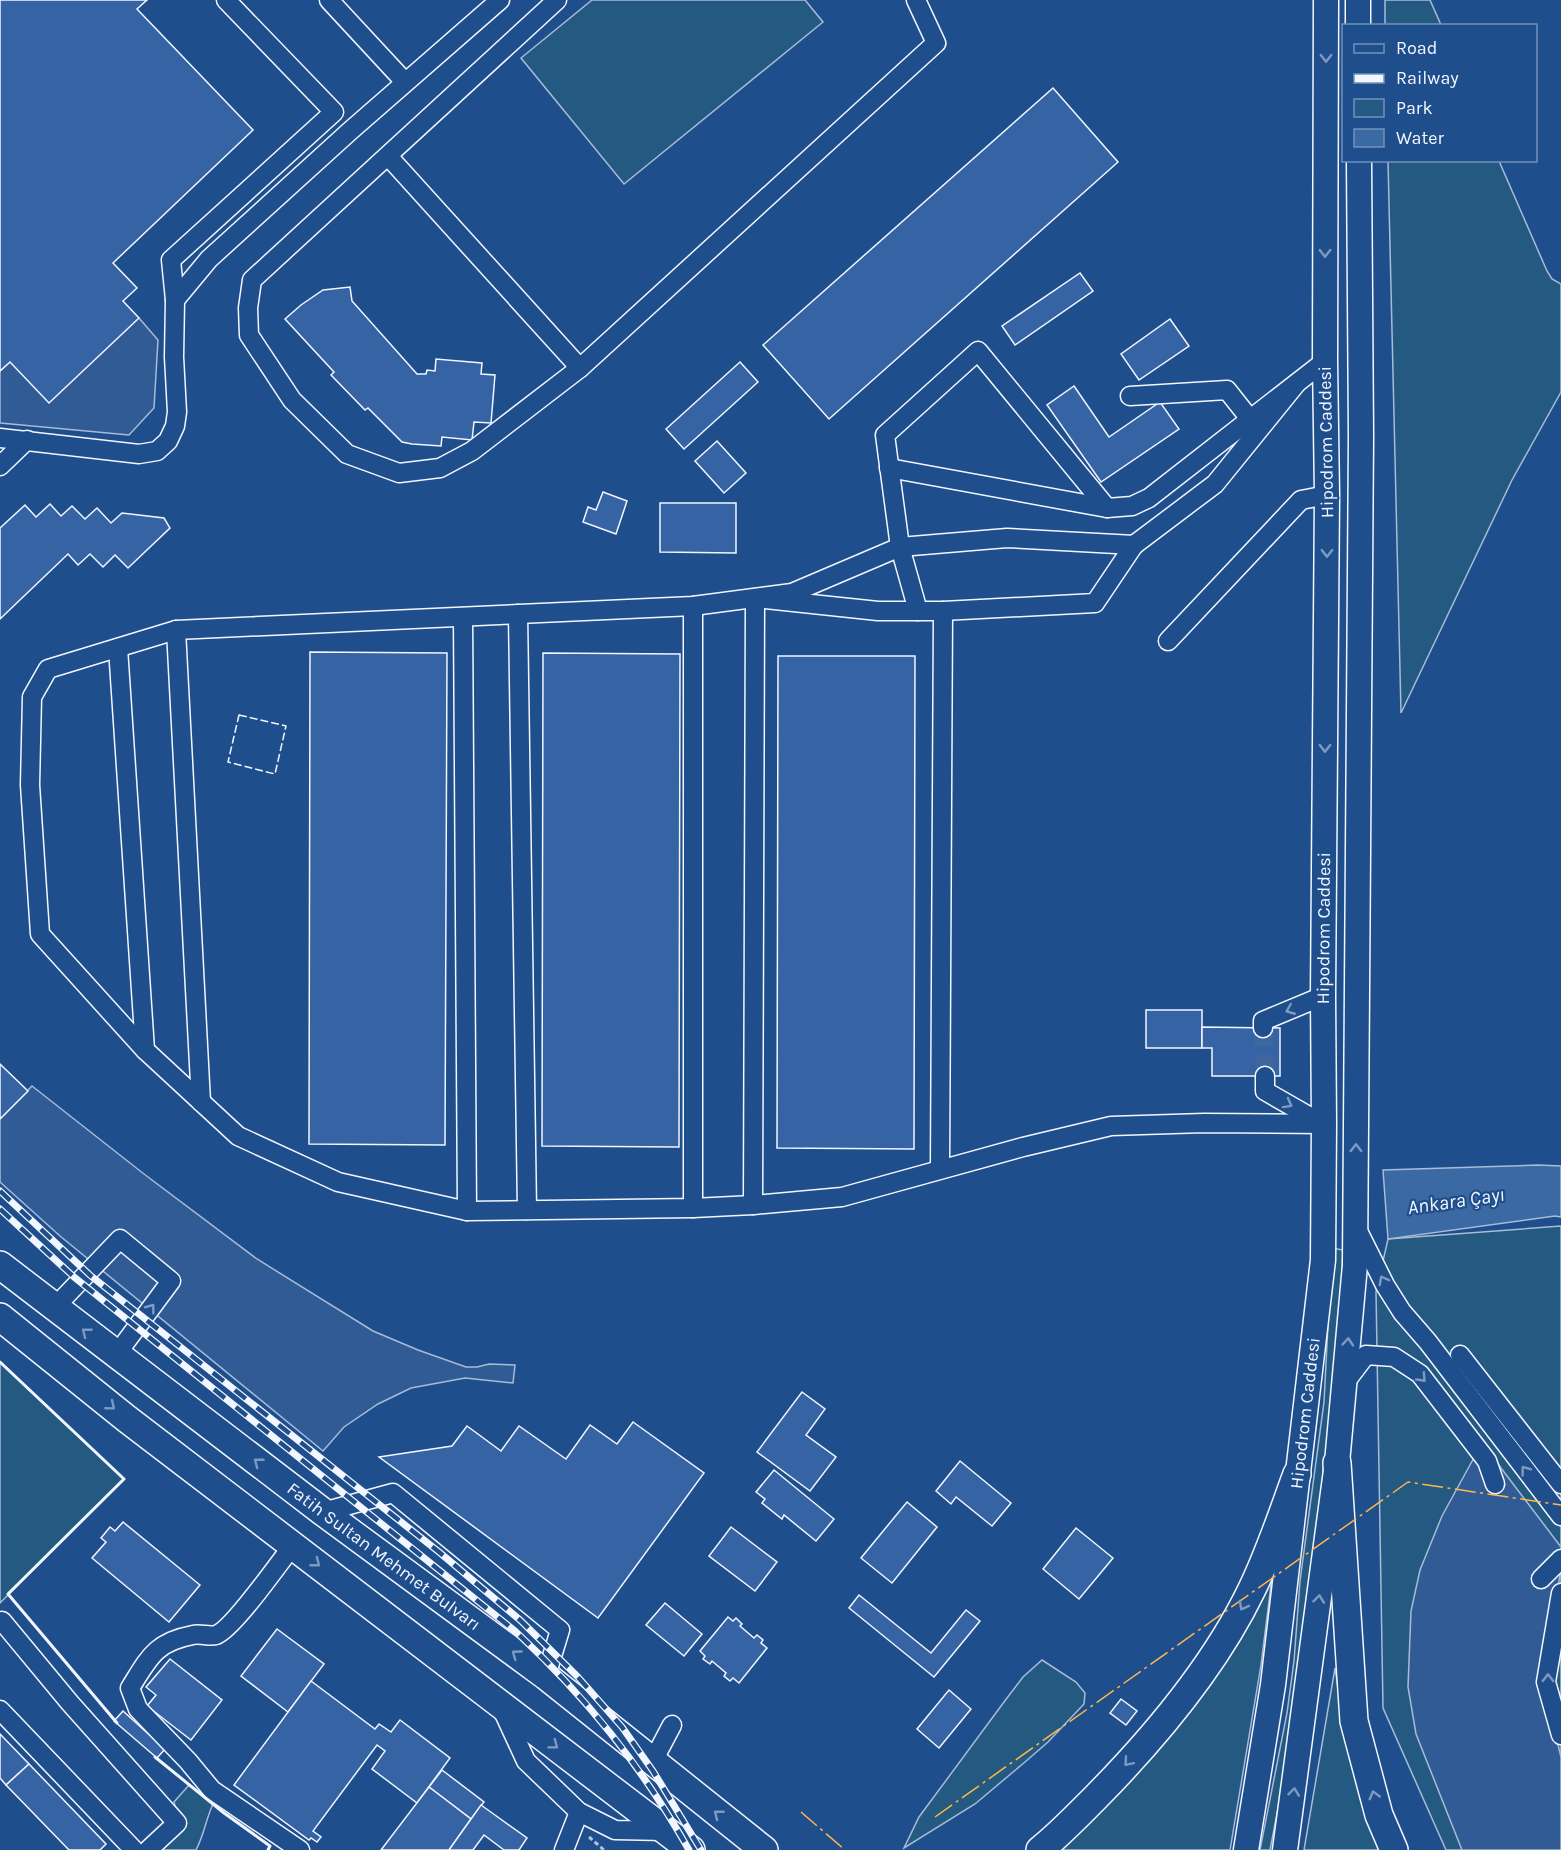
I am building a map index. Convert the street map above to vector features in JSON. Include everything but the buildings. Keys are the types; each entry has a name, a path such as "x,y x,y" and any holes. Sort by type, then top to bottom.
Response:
{"highway":[{"name":"Fatih Sultan Mehmet Bulvarı","path":"0,1265 323,1512 546,1676 764,1850"},
{"path":"0,1317 127,1419 691,1850"},
{"path":"1337,1463 1354,1721 1378,1815 1394,1850"},
{"path":"1040,1850 1054,1839 1112,1780 1164,1722 1196,1680 1231,1628 1252,1589 1297,1474"}],"main road":[{"name":"Hipodrom Caddesi","path":"1246,1850 1273,1685 1323,1260 1327,495 1326,0"},
{"path":"1358,0 1358,24"},
{"name":"Hipodrom Caddesi","path":"1285,1850 1337,1463 1355,1265 1360,448 1359,162"}],"street":[{"path":"226,0 350,131"},
{"path":"329,0 405,82"},
{"path":"175,300 209,259 405,82 500,0"},
{"path":"557,0 252,280 248,308 249,335 292,400 347,454 399,473 440,468 472,451 580,368 936,43 916,0"},
{"path":"0,438 139,453 157,452 168,441 175,426 177,412 174,357 175,300 171,260 334,112"},
{"path":"388,156 580,368"},
{"path":"918,611 900,547 885,435 978,351 1107,508"},
{"path":"890,468 1107,508 1132,506 1149,498 1325,361"},
{"path":"755,598 878,611 1095,603 1134,545 1215,484 1296,384"},
{"path":"1130,396 1227,390 1250,419"},
{"path":"0,466 27,440"},
{"path":"1168,641 1301,500 1327,495"},
{"path":"1134,545 1006,538 900,547 792,593 693,606 176,630 48,669 32,697 30,785 40,934 145,1050 238,1136 338,1182 467,1211 693,1208 842,1197 940,1169 1111,1126 1204,1123 1324,1124"},
{"path":"753,1205 755,598"},
{"path":"693,606 693,1208"},
{"path":"940,1169 943,610"},
{"path":"518,614 527,1210"},
{"path":"463,617 467,1211"},
{"path":"176,630 201,1102"},
{"path":"118,648 145,1050"},
{"path":"1263,1028 1263,1021 1323,996"},
{"path":"1264,1076 1265,1091 1324,1124"},
{"path":"1355,1226 1385,1285 1402,1312 1428,1342 1561,1516"},
{"path":"55,1307 120,1239 171,1281 116,1355"},
{"path":"1344,1384 1366,1355 1394,1357 1420,1374 1487,1461 1495,1484"},
{"path":"1460,1355 1561,1484"},
{"path":"323,1512 393,1493 560,1630 546,1676"},
{"path":"293,1545 230,1624 216,1635 195,1634 167,1641 151,1655 130,1688 138,1709 188,1761 212,1790 300,1850"},
{"path":"1541,1579 1561,1558"},
{"path":"1561,1593 1546,1682 1561,1735"},
{"path":"0,1623 2,1621 70,1703 177,1822 148,1850"},
{"path":"501,1704 526,1761 579,1812 615,1830 666,1831"},
{"path":"0,1710 134,1850"},
{"path":"653,1761 672,1725"},
{"path":"564,1850 579,1812"}],"green space":[{"path":"592,0 805,0 823,22 624,184 521,58"},
{"path":"1385,0 1430,0 1441,24 1385,24"},
{"path":"1388,162 1499,162 1547,271 1552,279 1561,284 1561,392 1512,480 1401,713"},
{"path":"1561,1226 1561,1850 1446,1850 1383,1708 1376,1292 1388,1239"},
{"path":"1332,1248 1343,1250 1340,1318 1334,1397 1299,1699 1270,1850 1260,1850 1287,1713 1294,1661 1300,1581 1324,1402"},
{"path":"0,1362 124,1479 0,1603"},
{"path":"1273,1569 1261,1665 1230,1850 1052,1850"},
{"path":"1042,1660 1076,1682 1085,1693 1084,1704 1048,1742 975,1804 904,1848 919,1817 1023,1677"},
{"path":"1335,1668 1351,1760 1363,1806 1379,1850 1304,1850"},
{"path":"189,1785 213,1804 196,1850 157,1850 185,1821 174,1802"}],"shaded area":[{"path":"139,318 158,340 154,408 129,435 0,423 0,371 10,362"},
{"path":"32,1086 257,1259 373,1331 466,1367 489,1364 515,1365 513,1383 465,1378 411,1388 378,1404 344,1427 323,1451 60,1236 0,1182 0,1119"},
{"path":"1482,1443 1561,1547 1561,1568 1543,1684 1561,1757 1561,1850 1462,1850 1416,1734 1408,1687 1411,1611 1420,1570 1442,1516"}],"water":[{"name":"Ankara Çayı","path":"1561,1166 1561,1217 1388,1239 1383,1170"}],"tunnel":[{"path":"1263,1028 1265,1076"}],"railway":[{"path":"0,1191 91,1276 439,1552 520,1620 577,1676 622,1727 653,1771 701,1850"},
{"path":"0,1209 74,1277 515,1631 565,1681 611,1733 652,1789 689,1850"}],"fence":[{"path":"239,715 286,726 275,774 228,762 239,715"}],"wall":[{"path":"0,1362 124,1479 8,1594 117,1723"},
{"path":"155,1757 224,1813 270,1846 268,1850"}],"power":[{"path":"935,1817 1408,1482 1561,1505"},
{"path":"801,1812 845,1850"}]}
